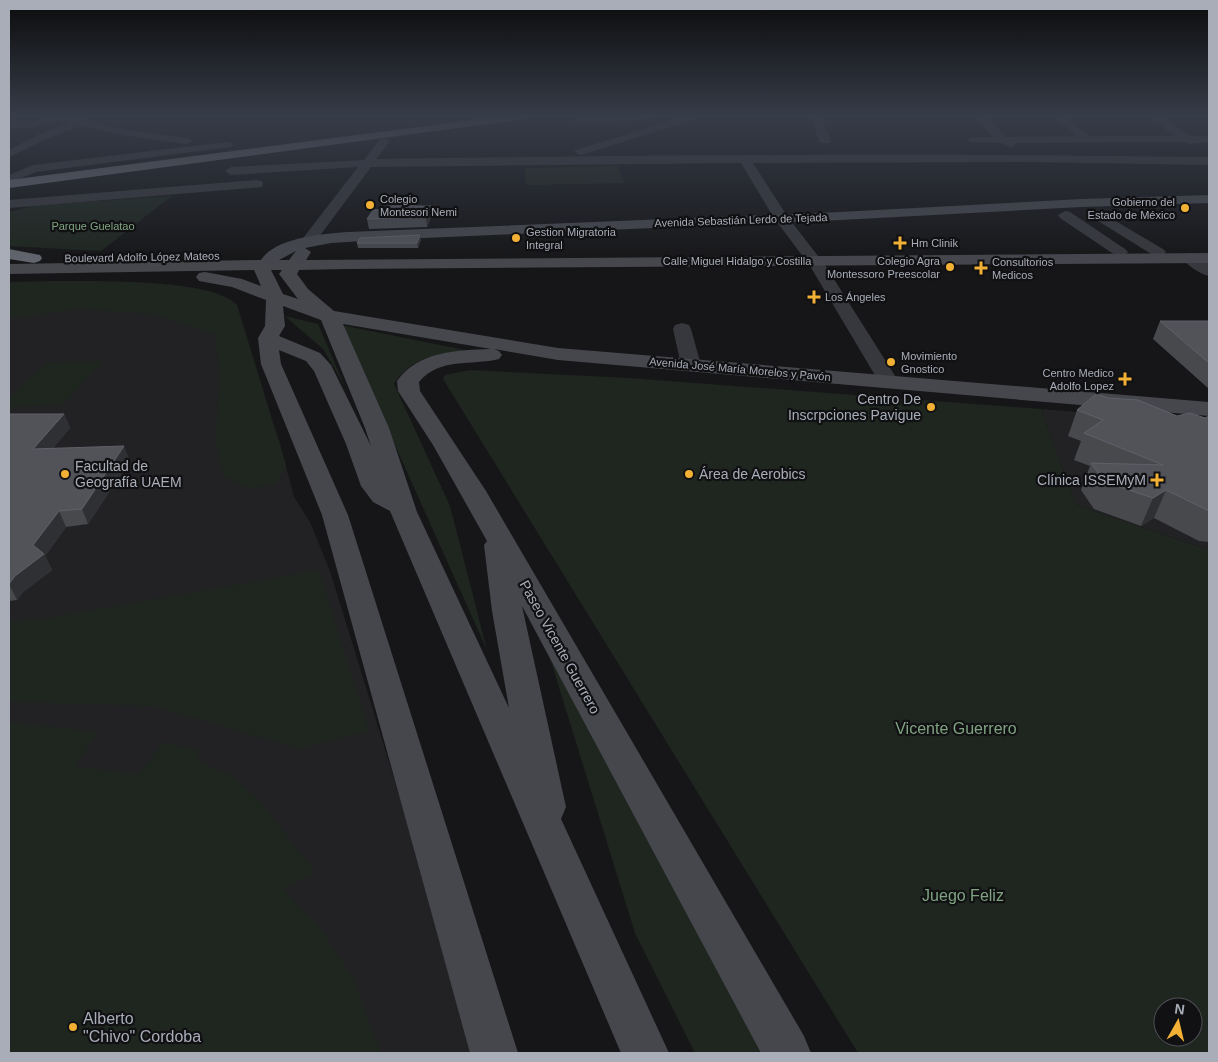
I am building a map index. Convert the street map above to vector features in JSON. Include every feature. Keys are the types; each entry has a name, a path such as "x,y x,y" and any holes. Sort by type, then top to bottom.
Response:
{"highway":[{"path":"9,181 125,166"},
{"path":"9,181 138,166"},
{"path":"9,254 39,264"}],"main road":[{"name":"Avenida Sebastián Lerdo de Tejada","path":"290,261 396,234 1080,203 1209,199"},
{"name":"Calle Miguel Hidalgo y Costilla","path":"290,261 301,278 316,270 346,264 1209,252"},
{"name":"Calle Miguel Hidalgo y Costilla","path":"290,261 811,257 1209,258"},
{"name":"Boulevard Adolfo López Mateos","path":"9,259 39,264 134,268 290,261"},
{"name":"Boulevard Adolfo López Mateos","path":"9,270 39,264 290,261"},
{"path":"494,1053 335,514 270,364 268,338 276,326 274,306 276,298 262,272 290,261 302,293 328,316 378,428 397,484 401,506 645,1053"},
{"path":"9,274 39,264"},
{"path":"134,268 181,273 236,283 276,298"},
{"name":"Avenida José María Morelos y Pavón","path":"276,298 328,316 558,354 1209,409"},
{"path":"268,338 313,357 324,369 358,444 374,486 382,496 401,506"},
{"name":"Paseo Vicente Guerrero","path":"558,354 458,357 423,366 408,381 409,391 445,446 497,535 787,1053"},
{"path":"497,535 511,641 557,857"}],"street":[{"path":"9,181 25,171 59,166"},
{"path":"231,171 324,166"},
{"path":"290,261 366,166"},
{"path":"749,166 781,218 811,257 889,382"},
{"path":"9,167 46,167"},
{"path":"327,178 357,176"},
{"path":"9,204 268,183"},
{"path":"1094,213 1158,252"},
{"path":"1066,215 1120,252"},
{"path":"1190,258 1209,271"},
{"path":"682,329 691,365"}],"shaded area":[{"path":"9,299 209,301 279,440 294,497 310,522 330,571 479,1053 9,1053"},
{"name":"Clínica ISSEMyM","path":"1041,409 1209,423 1209,550 1076,505"}],"green space":[{"path":"618,166 624,183 526,185 525,168"},
{"name":"Parque Guelatao","path":"172,196 101,251 9,246 9,212 36,205"},
{"path":"122,281 179,286 204,290 224,296 237,305 286,465 277,484 249,489 224,477 216,442 219,372 215,335 151,314 80,309 9,319 9,282"},
{"path":"285,316 318,324 345,387 324,350"},
{"path":"341,325 465,350 434,356 416,363 408,368 394,384 450,506 487,650"},
{"path":"104,361 63,405 9,407 9,398 47,362"},
{"name":"Vicente Guerrero","path":"470,370 629,378 1041,409 1076,505 1209,550 1209,1053 858,1053 443,379 445,375"},
{"path":"319,570 369,731 300,749 153,706 9,702 9,621 42,619"},
{"path":"545,642 763,1053 695,1053 635,933"},
{"path":"9,722 98,732 75,766 138,774 164,742 202,751 196,760 234,777 258,798 316,873 283,888 323,931 355,982 381,1053 9,1053"}],"building":[{"path":"386,206 431,206 426,217 367,219 373,210 385,209"},
{"path":"420,235 417,243 357,243 360,238"},
{"path":"1160,321 1209,321 1209,363"},
{"path":"1096,394 1108,398 1138,400 1177,416 1190,413 1205,418 1209,416 1209,511 1166,490 1153,498 1105,482 1091,463 1163,465 1084,433 1103,420 1077,410"},
{"path":"9,414 64,414 33,449 124,446 82,509 59,511 33,545 44,554 15,576 9,584"}],"place":[{"name":"Colegio Montesori Nemi","path":"370,205"},
{"name":"Gobierno del Estado de México","path":"1185,208"},
{"name":"Gestion Migratoria Integral","path":"516,238"},
{"name":"Hm Clinik","path":"900,243"},
{"name":"Colegio Agra Montessoro Preescolar","path":"950,267"},
{"name":"Consultorios Medicos","path":"981,268"},
{"name":"Los Ángeles","path":"814,297"},
{"name":"Movimiento Gnostico","path":"891,362"},
{"name":"Centro Medico Adolfo Lopez","path":"1125,379"},
{"name":"Centro De Inscrpciones Pavigue","path":"931,407"},
{"name":"Facultad de Geografía UAEM","path":"65,474"},
{"name":"Área de Aerobics","path":"689,474"},
{"name":"Clínica ISSEMyM","path":"1157,480"},
{"name":"Alberto \"Chivo\" Cordoba","path":"73,1027"}],"park label":[{"name":"Juego Feliz","path":"963,895"}]}
